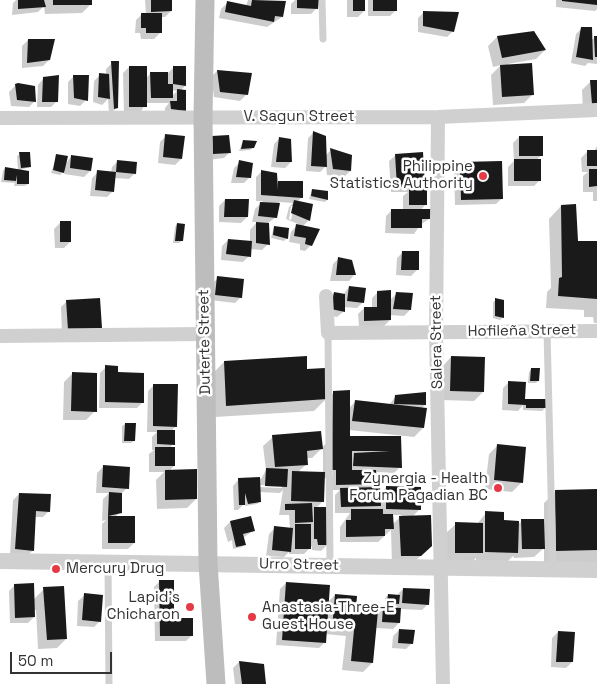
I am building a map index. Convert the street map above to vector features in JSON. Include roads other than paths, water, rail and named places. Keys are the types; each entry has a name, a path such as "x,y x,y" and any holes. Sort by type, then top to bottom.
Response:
{"main road":[{"name":"Duterte Street","path":"205,0 203,116 208,563 216,684"}],"street":[{"name":"V. Sagun Street","path":"0,118 438,116 597,110"},
{"name":"Salera Street","path":"438,116 436,332 442,567 442,684"},
{"path":"326,296 328,333"},
{"name":"Hofileña Street","path":"328,333 597,331"},
{"path":"0,336 205,334"},
{"name":"Urro Street","path":"0,561 108,561 597,570"}],"lane":[{"path":"322,0 323,40"},
{"path":"547,331 553,570"},
{"path":"328,333 330,565"},
{"path":"108,561 109,684"}],"place":[{"name":"Philippine Statistics Authority","path":"483,176"},
{"name":"Zynergia - Health Forum Pagadian BC","path":"498,488"},
{"name":"Mercury Drug","path":"56,569"},
{"name":"Lapid's Chicharon","path":"190,607"},
{"name":"Anastasia-Three-E Guest House","path":"252,617"}]}
